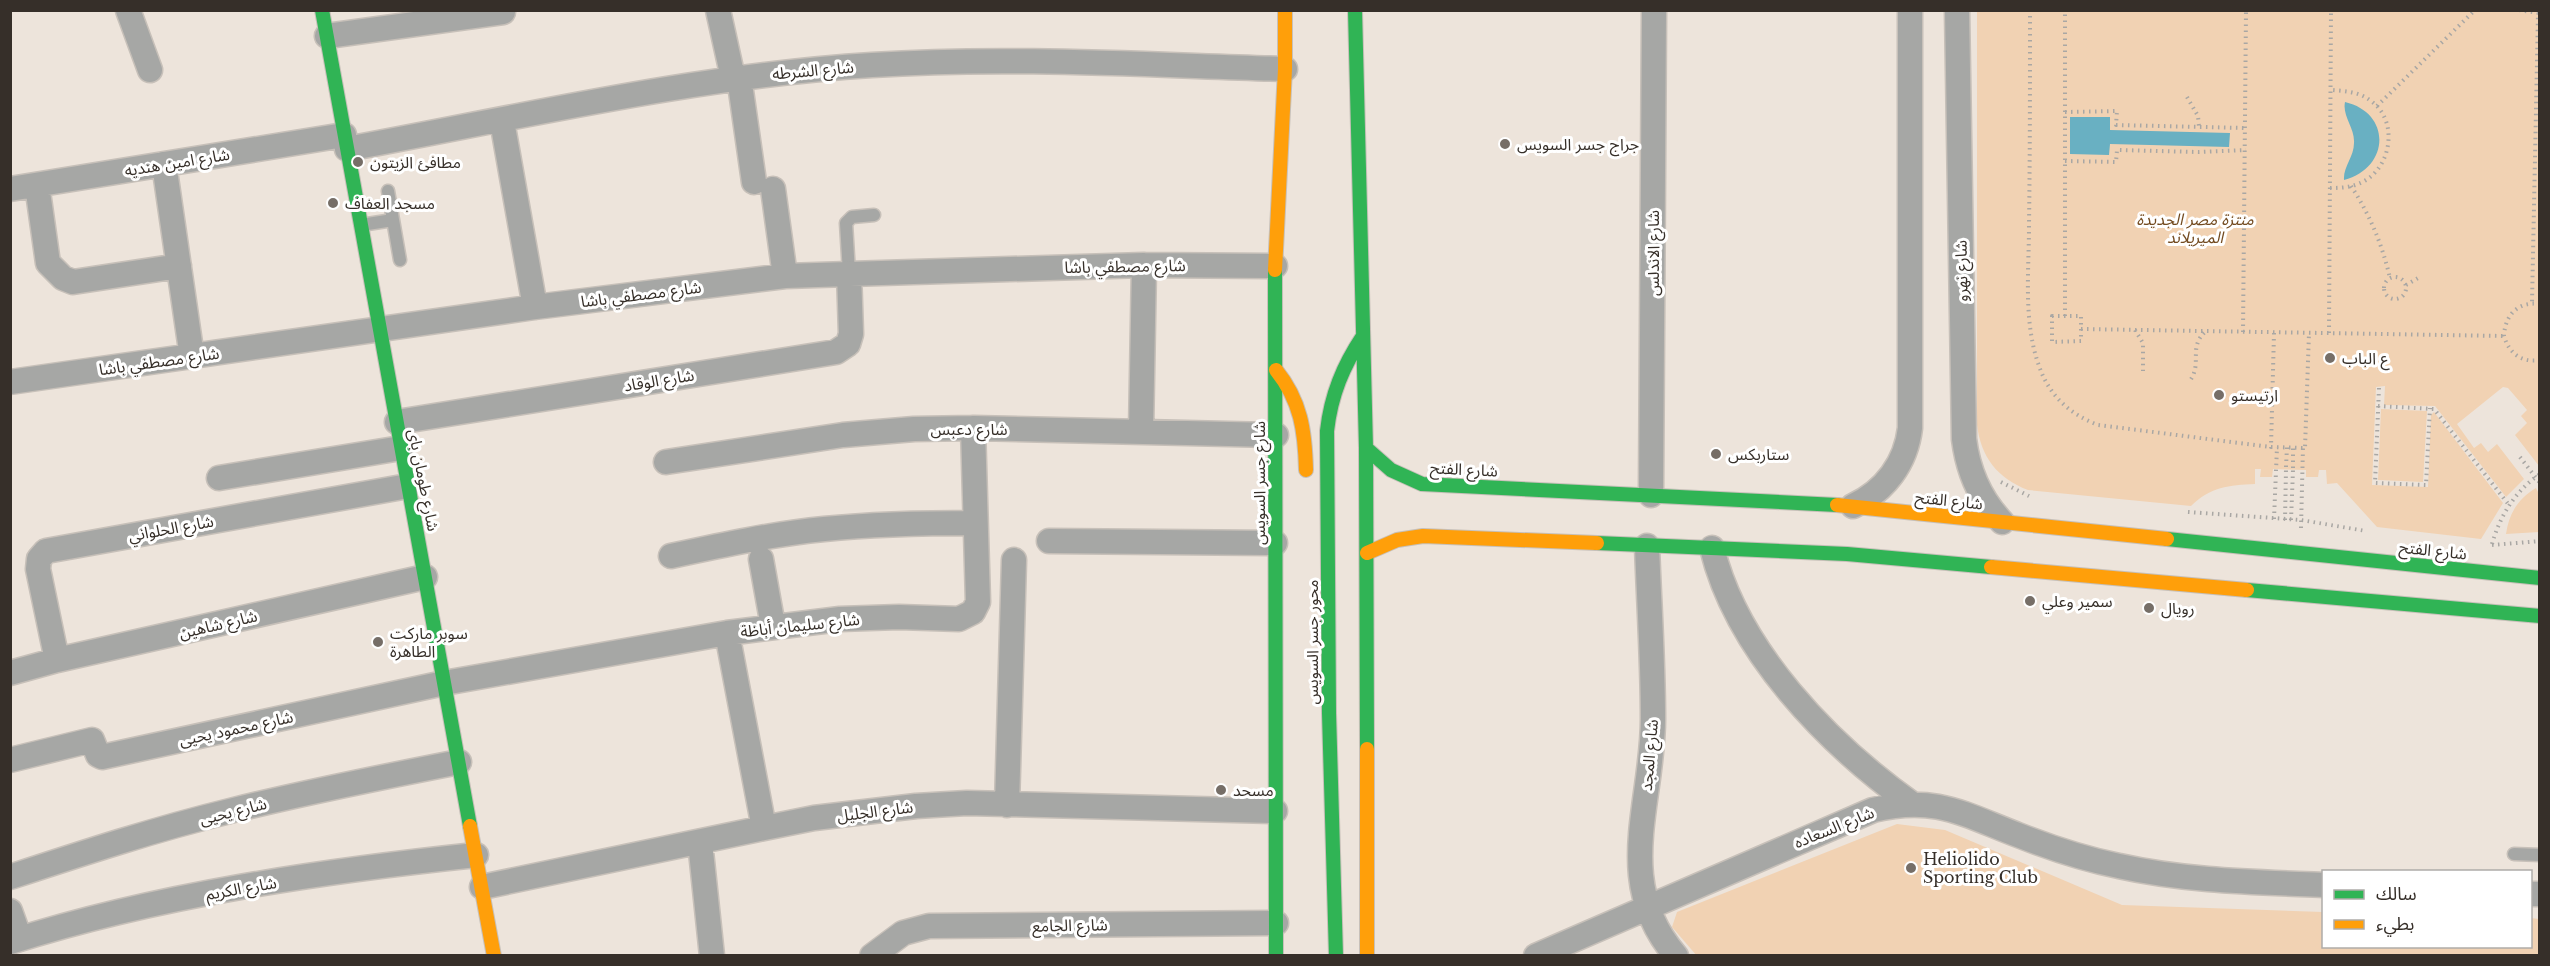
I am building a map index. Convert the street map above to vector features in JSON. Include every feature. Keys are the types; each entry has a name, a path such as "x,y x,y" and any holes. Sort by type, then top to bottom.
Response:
{"main road":[{"name":"شارع طومان باى","path":"322,10 494,956"},
{"name":"شارع جسر السويس","path":"1276,956 1275,266 1285,69 1285,10"},
{"path":"1355,10 1366,448 1367,956"},
{"name":"محور جسر السويس","path":"1336,956 1329,713 1327,431 1333,394 1340,374 1363,336"},
{"path":"1276,370 1293,392 1303,418 1306,480"},
{"name":"شارع الفتح","path":"1366,448 1395,475 1429,485 1651,495 1852,516 2002,522 2540,578"},
{"path":"1421,501 1429,485"},
{"path":"1419,518 1423,536"},
{"path":"1367,553 1397,540 1423,536 1647,546 1848,550 2540,616"}],"street":[{"path":"128,10 150,70"},
{"path":"718,10 764,185 785,276"},
{"name":"شارع الاندلس","path":"1651,495 1654,10"},
{"path":"1852,516 1889,478 1903,455 1909,437 1910,10"},
{"name":"شارع نهرو","path":"1957,10 1964,439 1966,458 1976,484 1990,508 2002,522"},
{"path":"327,36 503,12"},
{"name":"شارع الشرطه","path":"345,142 502,121 622,96 736,77 872,64 983,60 1285,69"},
{"path":"502,121 535,307"},
{"name":"شارع امين هنديه","path":"10,189 164,164 345,142"},
{"path":"164,164 192,357"},
{"path":"38,185 48,263 63,278 73,282 179,266"},
{"path":"1141,432 1144,265"},
{"name":"شارع مصطفي باشا","path":"10,381 535,307 785,276 1144,265 1275,266"},
{"name":"شارع الوقاد","path":"397,422 836,352 849,344 851,334 849,273"},
{"name":"شارع دعبس","path":"666,462 843,435 914,429 973,428 1275,435"},
{"name":"شارع سليمان أباظة","path":"444,683 773,626 840,619 899,617 958,619 969,616 978,602 973,428"},
{"path":"219,478 401,448"},
{"name":"شارع الحلواني","path":"57,660 38,569 39,559 46,551 408,486"},
{"path":"671,556 746,540 822,529 899,523 975,523"},
{"path":"1049,541 1275,543"},
{"name":"شارع المجد","path":"1647,546 1653,719 1638,857 1640,882 1647,906 1658,931 1676,956"},
{"path":"1712,548 1719,576 1731,600 1752,638 1783,682 1842,748 1912,804"},
{"path":"761,559 773,626"},
{"path":"1007,805 1014,560"},
{"name":"شارع شاهين","path":"10,674 57,660 425,577"},
{"path":"727,633 764,828"},
{"name":"شارع محمود يحيى","path":"10,760 92,740 98,754 102,757 444,683"},
{"name":"شارع يحيى","path":"10,877 116,843 229,811 344,784 459,762"},
{"name":"شارع الجليل","path":"482,887 814,818 916,806 967,802 1275,812"},
{"name":"شارع السعاده","path":"1536,956 1873,810 1912,804 1954,809 2058,850 2128,868 2199,879 2322,885"},
{"path":"700,842 712,956"},
{"name":"شارع الكريم","path":"15,940 104,917 266,883 347,870 476,855"},
{"path":"10,910 15,940"},
{"name":"شارع الجامع","path":"872,956 903,933 929,926 1275,923"}],"lane":[{"path":"388,191 400,260"},
{"path":"849,273 846,223 852,217 874,215"},
{"path":"361,225 393,220"},
{"path":"2514,854 2540,855"}],"path":[{"path":"2030,10 2028,302 2034,350 2045,380 2066,408 2084,420 2098,424 2271,447 2306,448 2309,333"},
{"path":"2065,10 2065,316"},
{"path":"2243,332 2246,10"},
{"path":"2329,333 2331,10"},
{"path":"2377,106 2475,10"},
{"path":"2519,10 2538,14 2539,101 2532,303"},
{"path":"2330,188 2351,186 2366,180 2375,173 2386,153 2388,131 2377,106 2359,94 2331,90"},
{"path":"2187,97 2198,116 2199,127"},
{"path":"2064,112 2117,111 2116,125 2246,128"},
{"path":"2065,161 2116,162 2116,150 2198,152 2246,150"},
{"path":"2351,186 2380,240 2390,278"},
{"path":"2406,285 2398,277 2390,278 2384,285 2384,290 2392,299 2403,296 2406,285 2418,278"},
{"path":"2540,304 2532,303 2514,310 2508,317 2504,336 2514,354 2527,360 2540,360"},
{"path":"2052,316 2065,316 2081,316 2081,341 2052,342 2052,316"},
{"path":"2081,329 2504,336"},
{"path":"2134,330 2144,343 2143,371"},
{"path":"2191,379 2196,368 2195,348 2206,331"},
{"path":"2271,447 2274,333"},
{"path":"2379,388 2375,483 2426,485 2430,408"},
{"path":"2378,406 2430,408 2438,413 2509,505"},
{"path":"2275,509 2277,447"},
{"path":"2285,510 2287,447"},
{"path":"2291,510 2293,447"},
{"path":"2301,511 2303,447"},
{"path":"2520,457 2537,476 2540,483"},
{"path":"2492,545 2509,505 2537,476"},
{"path":"1998,479 2018,492 2033,497"},
{"path":"2184,512 2301,520 2369,531"},
{"path":"2481,544 2540,541"}],"green space":[{"name":"منتزة مصر الجديدة الميريلاند","path":"1977,11 2539,11 2539,466 2515,435 2527,423 2521,416 2527,410 2508,388 2503,387 2457,424 2474,448 2481,443 2488,452 2497,444 2524,479 2506,497 2435,406 2384,405 2385,386 2376,387 2372,485 2428,487 2431,415 2434,412 2503,503 2481,539 2377,527 2337,483 2327,484 2326,470 2319,470 2318,477 2306,477 2306,470 2273,469 2272,477 2260,477 2261,469 2255,469 2255,484 2220,488 2205,495 2191,506 2028,490 1999,473 1982,447 1977,425"},
{"path":"2381,409 2427,411 2423,482 2378,480"},
{"path":"2536,488 2539,494 2539,532 2506,534 2515,507"},
{"name":"Heliolido Sporting Club","path":"1897,824 1945,830 2122,905 2322,912 2322,948 2532,948 2532,918 2539,919 2540,955 1697,956 1672,927 1677,912"}],"water":[{"path":"2345,102 2360,108 2371,117 2377,128 2379,141 2377,153 2370,164 2359,174 2344,180 2354,143 2353,132 2345,112"},
{"path":"2070,117 2110,117 2110,130 2230,133 2229,147 2110,144 2109,155 2070,154"}],"traffic: fast":[{"path":"322,10 470,826"},
{"path":"1355,10 1366,448 1367,749"},
{"path":"1275,270 1276,956"},
{"path":"1336,956 1329,713 1327,431 1339,381 1363,336"},
{"path":"1366,448 1391,470 1422,484 1837,505"},
{"path":"2167,539 2540,578"},
{"path":"1597,543 1847,554 1991,567"},
{"path":"2247,590 2540,616"}],"traffic: slow":[{"path":"1275,270 1285,69 1285,10"},
{"path":"1276,370 1291,393 1300,417 1306,470"},
{"path":"1837,505 2167,539"},
{"path":"1367,553 1397,540 1423,536 1597,543"},
{"path":"1991,567 2247,590"},
{"path":"1367,749 1367,956"},
{"path":"470,826 494,956"}],"place":[{"name":"جراج جسر السويس","path":"1505,144"},
{"name":"مطافئ الزيتون","path":"358,162"},
{"name":"مسجد العفاف","path":"333,203"},
{"name":"ع الباب","path":"2330,358"},
{"name":"ارتيستو","path":"2219,395"},
{"name":"ستاربكس","path":"1716,454"},
{"name":"سمير وعلي","path":"2030,601"},
{"name":"رويال","path":"2149,608"},
{"name":"سوبر ماركت الطاهرة","path":"378,642"},
{"name":"مسحد","path":"1221,790"},
{"name":"Heliolido Sporting Club","path":"1911,868"}]}
